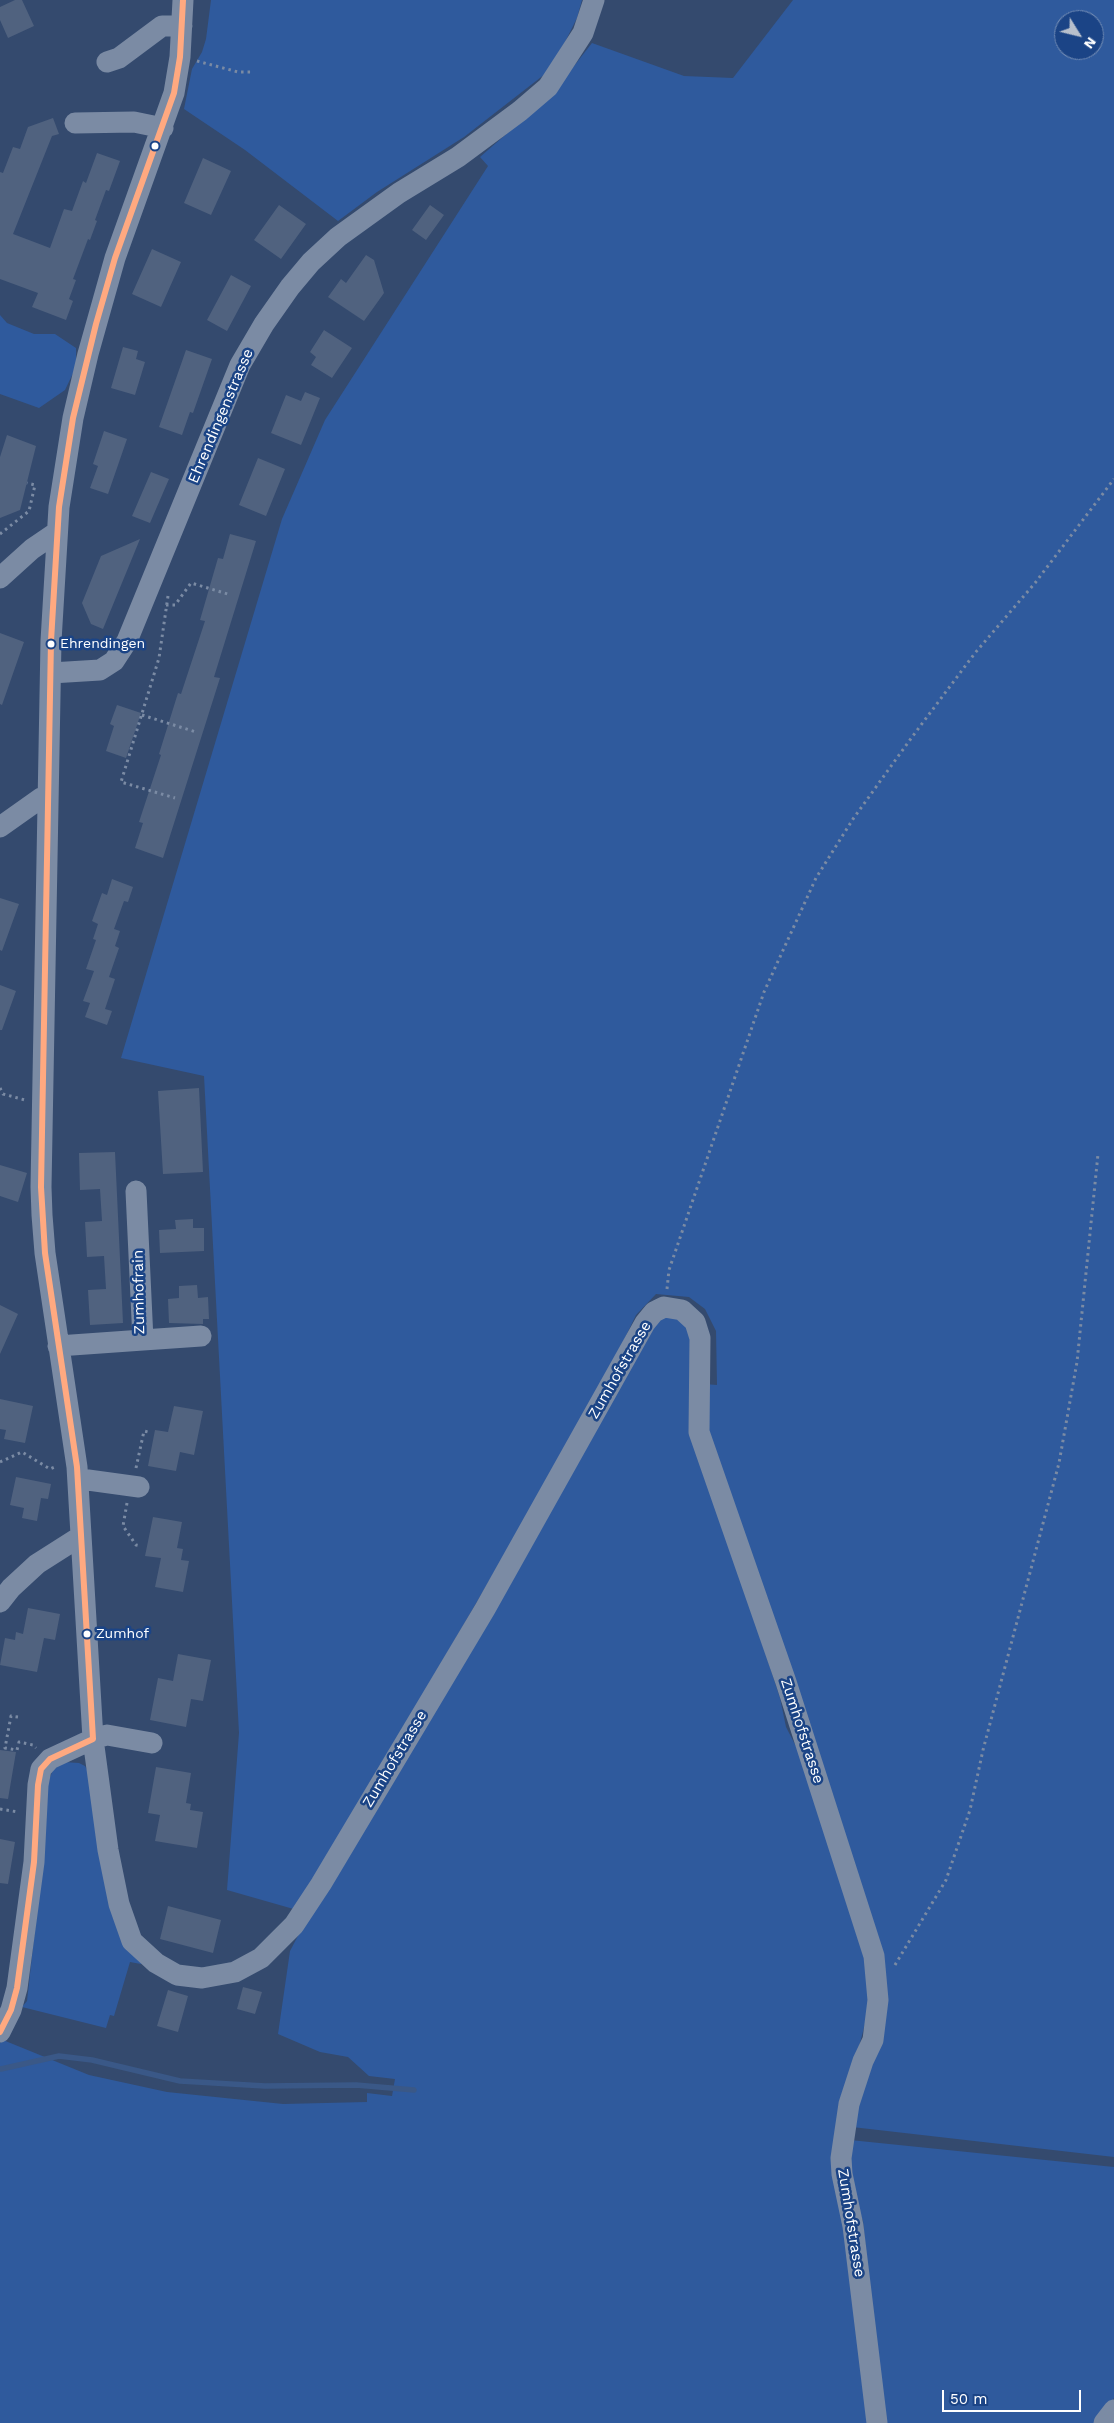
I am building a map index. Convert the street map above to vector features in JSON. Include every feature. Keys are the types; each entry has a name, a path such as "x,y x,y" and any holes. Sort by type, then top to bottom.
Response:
{"street":[{"name":"Zumhofstrasse","path":"184,0 180,57 174,93 115,258 88,354 66,456 57,532 51,672 41,1187 44,1254 78,1480 93,1739 108,1850 119,1904 132,1942 156,1963 168,1970 177,1974 202,1978 235,1972 261,1958 294,1926 485,1609 645,1323 654,1312 664,1307 682,1310 695,1322 700,1338 699,1432 786,1682 874,1956 878,1980 878,2000 873,2040 863,2061 849,2104 841,2158 842,2174 853,2226 877,2423"},
{"name":"Ehrendingenstrasse","path":"51,672 100,670 114,661 122,648 240,365 264,324 290,287 311,262 338,237 399,193 458,157 520,111 548,87 583,33 594,0"},
{"path":"108,62 119,58 162,26 182,26"},
{"path":"75,123 134,122 163,128"},
{"path":"0,578 32,549 57,532"},
{"path":"0,827 41,798 48,797"},
{"name":"Zumhofrain","path":"58,1346 143,1340 136,1191"},
{"path":"143,1340 200,1336"},
{"path":"78,1480 139,1487"},
{"path":"0,1602 11,1588 37,1564 81,1536"},
{"path":"0,2032 11,2010 17,1988 34,1862 38,1785 41,1769 50,1760 93,1739 108,1736 152,1743"},
{"path":"1104,2423 1114,2410"}],"path":[{"path":"180,57 238,72 254,72"},
{"path":"664,1307 669,1270 764,992 816,878 853,819 935,706 975,653 1035,583 1114,479"},
{"path":"0,534 29,511 35,485 27,483"},
{"path":"166,606 175,605 191,583 231,595"},
{"path":"169,588 159,658 121,782 175,798"},
{"path":"142,715 196,732"},
{"path":"0,1088 3,1094 21,1100 32,1100"},
{"path":"878,1980 894,1967 946,1880 970,1810 983,1750 1059,1463 1077,1362 1098,1154"},
{"path":"0,1462 22,1452 50,1469 62,1464"},
{"path":"18,1717 11,1716 5,1748 17,1750 19,1742 33,1745 42,1754"},
{"path":"0,1808 19,1812"}],"shaded area":[{"path":"211,0 582,0 577,18 565,42 545,74 464,137 377,192 338,221 245,150 184,109 192,69 202,52 206,39"},
{"path":"793,0 1114,0 1114,2157 852,2127 880,1996 707,1431 704,1384 717,1385 716,1331 705,1309 689,1297 656,1294 636,1315 597,1396 297,1910 227,1890 239,1733 204,1076 121,1058 282,519 325,420 488,166 480,157 552,94 592,43 684,76 733,78"},
{"path":"0,315 7,323 34,334 55,334 76,348 76,367 65,390 39,408 0,394"},
{"path":"661,1314 682,1319 691,1333 693,1430 780,1698 786,1727 803,1760 861,1930 869,1991 867,2016 855,2062 841,2198 871,2423 0,2423 0,2043 3,2040 89,2075 167,2092 283,2104 367,2102 367,2093 392,2096 395,2079 369,2076 348,2057 320,2052 278,2034 290,1951 310,1913"},
{"path":"63,1762 79,1763 85,1766 90,1775 142,1960 141,1964 130,1962 114,2016 110,2015 106,2028 22,2007 27,2001 45,1839 48,1782 53,1770"},
{"path":"850,2140 1114,2167 1114,2398 1096,2423 883,2423 863,2221 852,2192"}],"building":[{"path":"15,0 22,0 34,26 8,38 0,20 0,7"},
{"path":"53,118 59,134 52,136 13,234 50,248 64,209 72,211 83,181 86,183 97,153 120,161 109,191 106,190 90,240 88,239 73,279 76,280 69,299 73,301 66,320 32,307 38,293 0,279 0,172 3,173 13,147 20,149 28,127"},
{"path":"203,158 231,171 211,215 184,203"},
{"path":"279,205 306,224 281,259 254,240"},
{"path":"430,205 444,215 426,240 412,230"},
{"path":"152,249 181,262 161,307 132,294"},
{"path":"366,255 374,260 384,293 364,321 328,297 341,279 346,283"},
{"path":"231,275 251,286 227,331 207,320"},
{"path":"324,330 352,348 332,378 311,365 316,357 310,352"},
{"path":"123,347 138,351 136,359 145,362 135,395 111,388"},
{"path":"186,350 212,359 193,413 190,412 182,435 159,427"},
{"path":"305,392 320,398 301,445 271,433 286,395 301,401"},
{"path":"104,431 127,439 108,494 90,488 98,466 93,464"},
{"path":"7,435 36,446 20,510 0,518 0,457"},
{"path":"258,458 285,469 266,516 239,505"},
{"path":"151,472 169,479 150,523 132,516"},
{"path":"230,534 256,541 214,677 220,678 163,858 135,848 143,823 139,822 161,755 159,754 178,693 181,694 205,621 200,620 218,558 223,559"},
{"path":"140,539 103,629 91,624 82,603 101,556"},
{"path":"0,633 24,642 2,705 0,704"},
{"path":"117,705 141,713 126,758 106,751 114,726 110,724"},
{"path":"112,879 133,887 128,902 124,901 114,929 120,931 115,946 119,948 109,977 115,979 105,1009 112,1011 107,1025 85,1017 90,1003 83,1001 94,971 86,969 96,940 93,939 98,924 92,921 102,893 107,895"},
{"path":"0,898 19,904 2,951 0,950"},
{"path":"0,985 16,991 2,1030 0,1030"},
{"path":"199,1088 203,1172 163,1174 158,1091"},
{"path":"115,1152 123,1323 90,1325 88,1290 106,1289 104,1256 87,1257 85,1222 102,1221 100,1189 80,1190 79,1153"},
{"path":"0,1165 27,1173 18,1202 0,1196"},
{"path":"193,1219 193,1228 204,1228 204,1251 160,1253 159,1230 176,1229 175,1220"},
{"path":"197,1285 198,1298 208,1297 209,1319 203,1319 203,1324 169,1323 168,1299 179,1298 179,1286"},
{"path":"0,1305 18,1314 0,1354"},
{"path":"0,1399 33,1406 25,1443 4,1439 6,1430 0,1429"},
{"path":"174,1406 203,1411 194,1455 180,1452 176,1471 148,1466 155,1430 168,1432"},
{"path":"16,1477 51,1484 48,1499 41,1498 37,1521 22,1518 24,1508 10,1505"},
{"path":"153,1517 182,1522 177,1548 183,1549 181,1560 189,1561 183,1592 155,1587 161,1558 145,1556"},
{"path":"28,1608 60,1614 55,1640 44,1638 37,1672 0,1665 5,1638 15,1640 16,1632 23,1634"},
{"path":"178,1654 211,1660 203,1701 191,1699 186,1727 150,1720 158,1678 173,1681"},
{"path":"0,1750 16,1752 8,1799 0,1798"},
{"path":"156,1767 191,1773 186,1803 191,1804 190,1810 203,1812 197,1848 155,1841 160,1815 148,1813"},
{"path":"0,1839 15,1842 8,1884 0,1883"},
{"path":"168,1906 221,1920 213,1953 160,1939"},
{"path":"243,1987 262,1992 255,2014 237,2009"},
{"path":"168,1990 188,1996 178,2032 157,2026"}],"waterway":[{"path":"1,2069 59,2056 92,2060 180,2081 265,2086 356,2085 414,2090"}],"transit line":[{"path":"0,2032 11,2010 17,1988 34,1862 38,1785 41,1769 50,1759 93,1739 77,1467 45,1253 41,1187 51,641 59,507 73,418 96,324 115,258 174,93 180,57 183,0"}],"place":[{"name":"Ehrendingen","path":"51,644"},
{"name":"Zumhof","path":"87,1634"}]}
